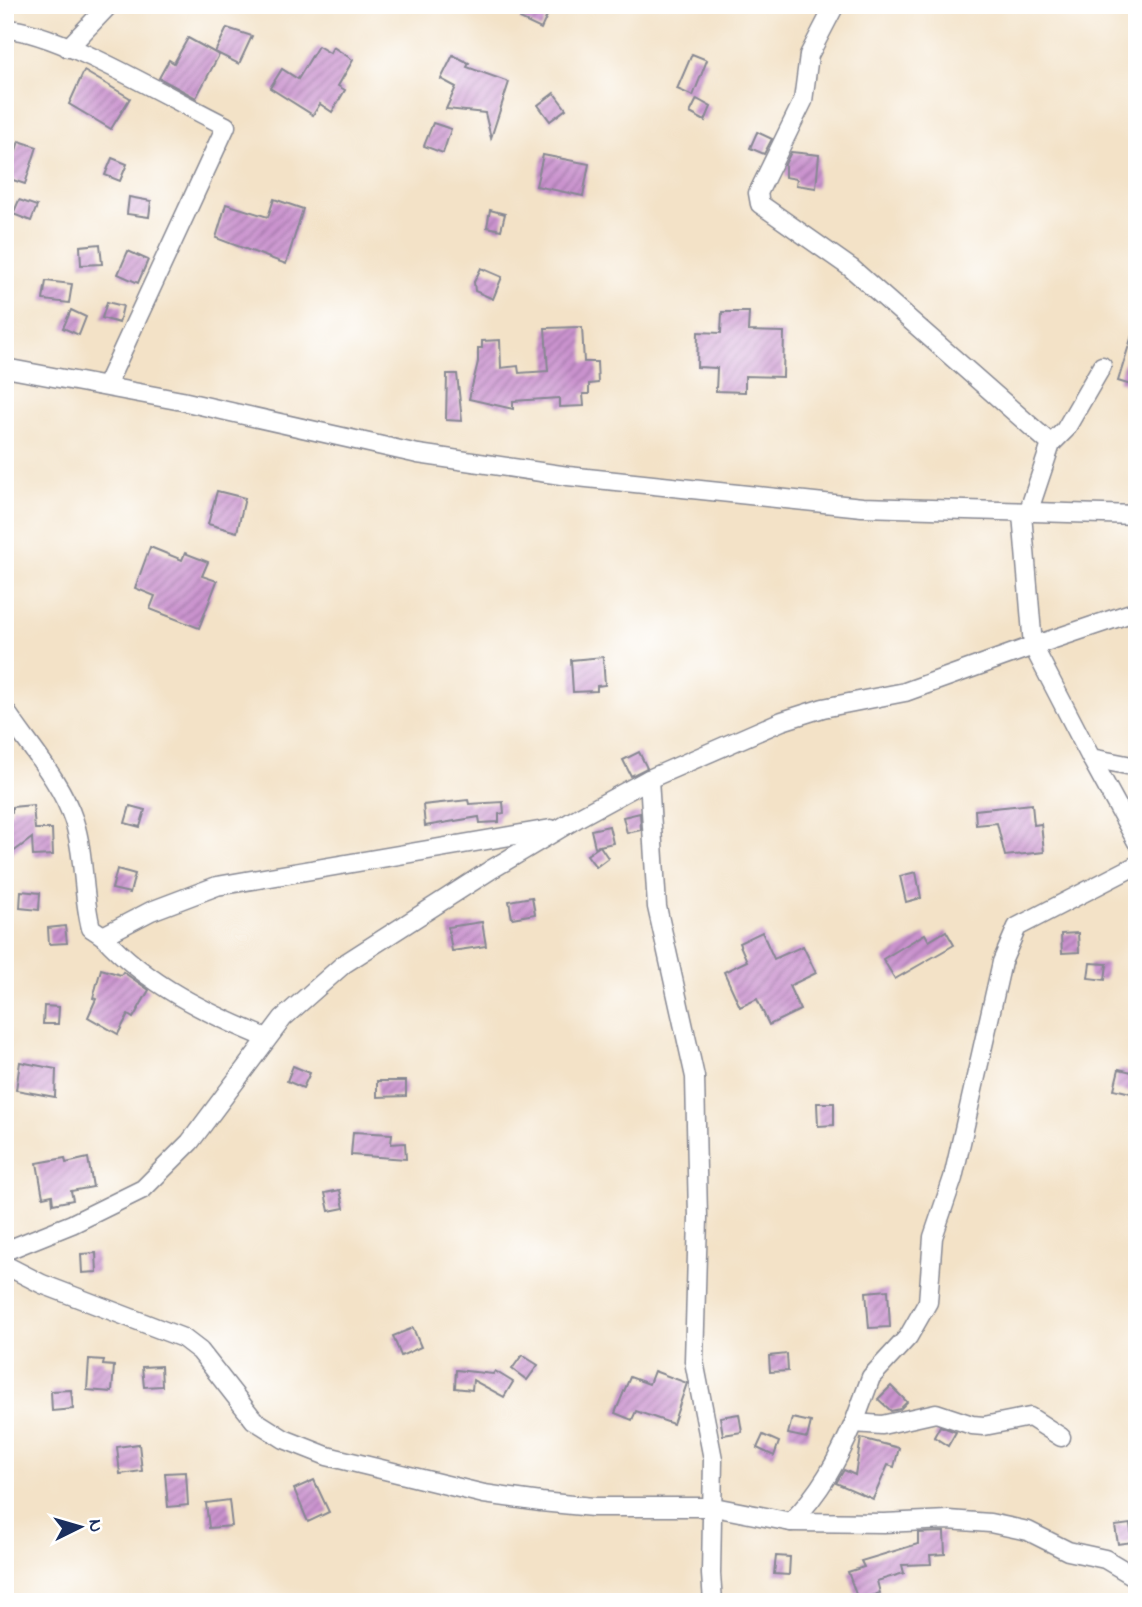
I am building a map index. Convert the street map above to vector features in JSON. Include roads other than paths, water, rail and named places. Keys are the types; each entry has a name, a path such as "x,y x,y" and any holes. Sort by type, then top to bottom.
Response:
{"street":[{"path":"68,48 109,5"},
{"path":"835,5 809,55 807,88 758,192 760,204 851,268 1051,444"},
{"path":"5,29 20,30 68,48 226,126 106,386"},
{"path":"1102,366 1065,430 1051,444 1025,514 1033,646 1137,842"},
{"path":"5,368 106,386 418,454 568,476 862,507 1025,514 1137,515"},
{"path":"5,1251 72,1224 143,1189 190,1142 282,1018 344,964 562,827 649,779 782,720 823,708 905,692 1137,611"},
{"path":"5,710 58,789 74,821 91,928 103,936 128,963 154,982 220,1019 267,1038"},
{"path":"1091,758 1137,767"},
{"path":"649,779 657,907 695,1077 698,1218 694,1361 713,1460 713,1602"},
{"path":"103,936 150,911 217,886 562,827"},
{"path":"791,1522 810,1503 827,1477 854,1423 871,1377 908,1337 928,1302 933,1237 953,1178 994,992 1010,940 1017,928 1137,865"},
{"path":"5,1265 42,1283 183,1338 200,1351 254,1420 284,1439 327,1456 484,1494 593,1507 714,1507 791,1522 948,1520 1009,1526 1028,1531 1068,1551 1105,1559 1137,1578"},
{"path":"854,1423 882,1425 936,1413 972,1425 984,1426 1030,1416 1061,1437"}]}
